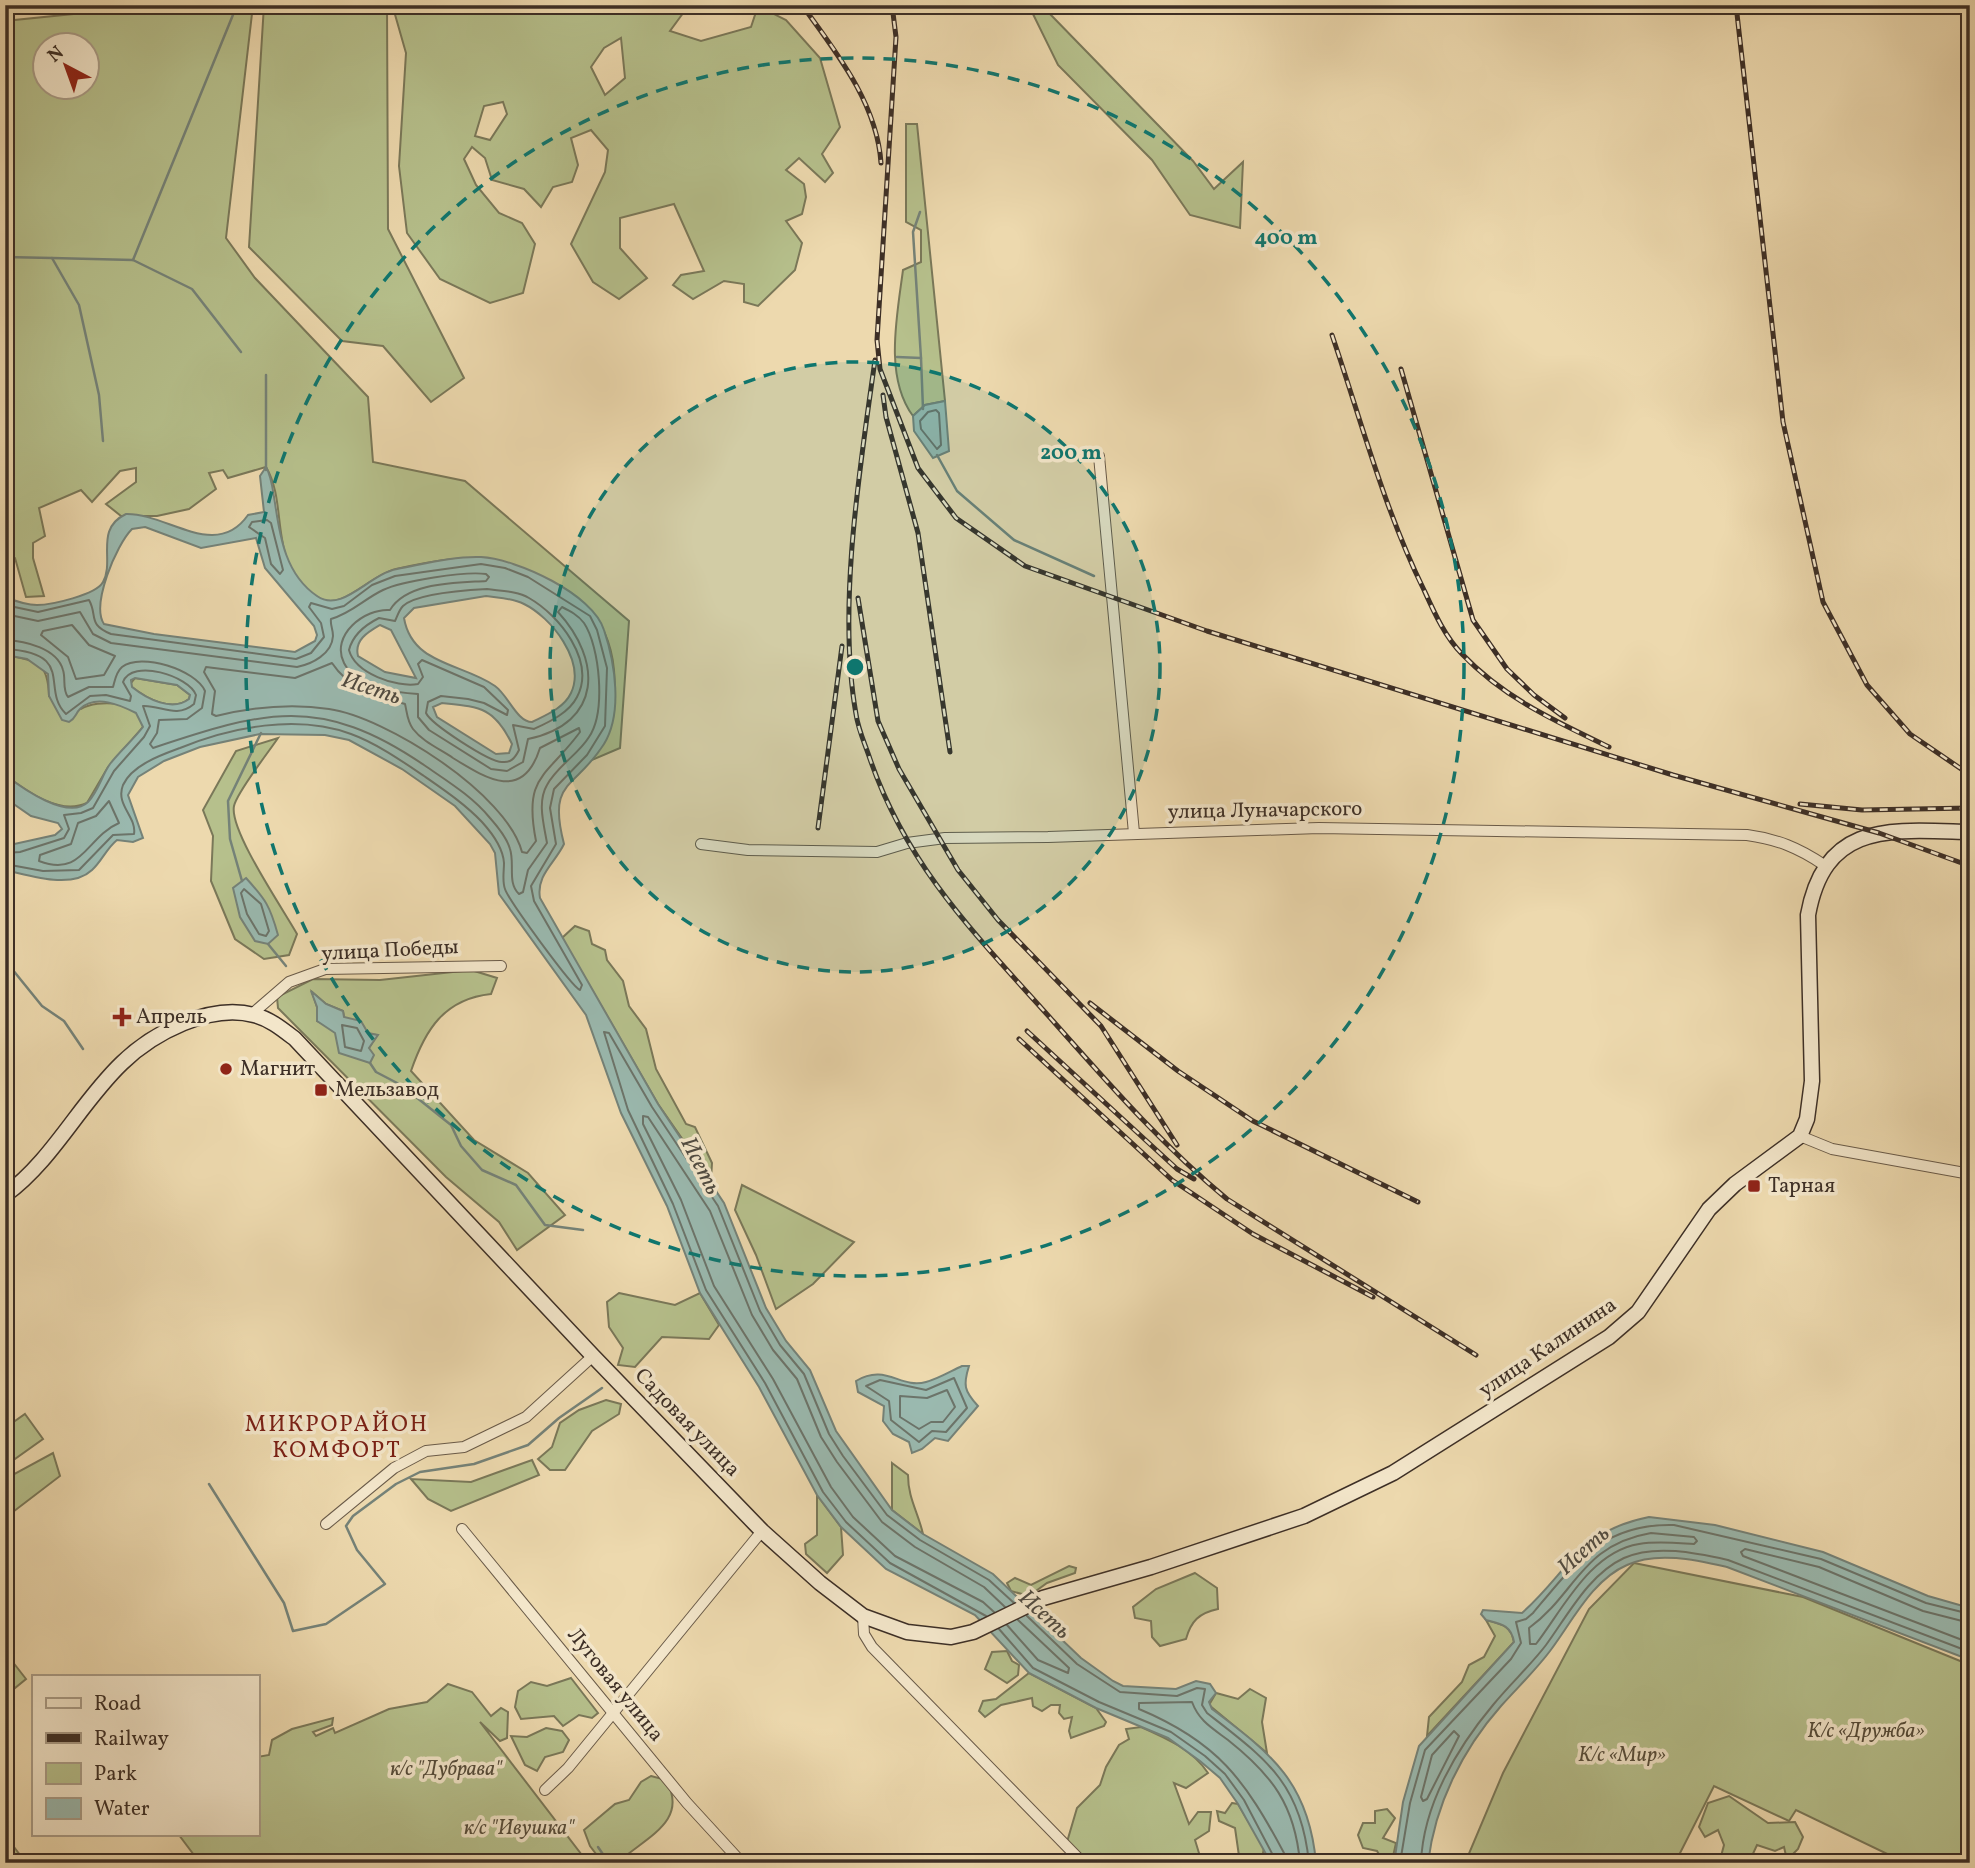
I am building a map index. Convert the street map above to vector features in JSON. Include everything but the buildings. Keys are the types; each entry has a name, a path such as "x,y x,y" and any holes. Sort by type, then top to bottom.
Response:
{"main road":[{"path":"1800,1136 1807,1119 1812,1081 1808,915 1813,888 1824,865 1854,842 1879,833 1970,832"},
{"path":"5,1195 32,1171 122,1063 155,1038 189,1021 221,1013 252,1014"},
{"name":"Садовая улица","path":"252,1014 274,1023 295,1039 593,1356 762,1531 820,1583 863,1616 888,1627 932,1636 951,1637 972,1632"},
{"name":"улица Калинина","path":"972,1632 1043,1598 1163,1563 1304,1516 1393,1473 1609,1337 1638,1312 1709,1209 1735,1184 1800,1136"}],"street":[{"path":"1099,456 1133,833"},
{"name":"улица Луначарского","path":"701,844 748,850 877,852 907,843 945,838 1319,828 1747,835 1775,839 1799,849 1824,865"},
{"name":"улица Победы","path":"252,1014 289,982 325,969 500,966"},
{"path":"1800,1136 1832,1149 1968,1174 1970,1156"},
{"path":"326,1524 394,1468 426,1451 464,1447 526,1417 593,1356"},
{"name":"Луговая улица","path":"462,1529 611,1711 742,1863"},
{"path":"545,1790 568,1768 611,1711 762,1531"},
{"path":"863,1616 864,1634 872,1647 1083,1863"}],"green space":[{"path":"162,5 253,5 226,238 255,278 368,397 373,462 465,481 629,621 620,748 592,760 605,739 612,718 614,670 610,646 601,626 590,610 575,596 538,576 458,559 396,569 338,600 321,599 304,587 292,572 285,555 273,483 266,467 228,478 223,470 209,473 216,489 189,509 157,516 121,516 106,504 136,482 136,468 120,471 92,502 81,490 39,508 45,536 33,543 33,558 44,596 26,597 15,558 5,556 5,21"},
{"path":"264,5 387,5 388,229 464,378 431,402 383,346 342,341 249,247"},
{"path":"396,5 689,5 670,31 701,41 751,27 758,6 786,20 820,58 840,127 822,154 833,173 825,182 799,158 786,170 804,184 806,197 802,214 786,221 802,243 795,270 758,306 744,302 744,284 724,281 693,299 673,285 681,275 704,271 674,204 620,218 620,248 647,278 619,299 593,282 571,244 605,172 608,150 591,130 571,138 578,165 572,182 553,187 541,207 524,189 492,180 485,158 472,147 464,159 476,185 499,213 522,223 535,244 523,293 490,303 440,279 407,233 399,166 406,53 394,11","holes":["621,38 625,78 605,95 591,67 604,48","503,102 507,114 490,140 475,136 484,106"]},
{"path":"1031,10 1049,13 1193,161 1214,189 1243,162 1240,228 1190,215 1152,160 1058,65"},
{"path":"906,124 917,124 945,401 925,405 913,416 898,383 895,346 903,270 921,262 921,230 906,222"},
{"path":"5,655 33,661 39,665 46,676 49,696 81,709 98,704 118,704 135,711 140,718 143,727 108,767 87,803 76,806 55,804 33,794 5,775"},
{"path":"135,678 177,685 190,695 189,699 182,703 167,704 152,699 132,687 130,684"},
{"path":"278,738 247,782 234,806 240,833 248,850 297,934 289,955 264,959 235,939 211,881 213,836 203,810 236,751"},
{"path":"575,926 589,931 592,944 605,950 607,960 623,981 629,1006 646,1029 656,1069 686,1124 695,1127 712,1163 711,1180 658,1104 562,938"},
{"path":"471,970 497,978 491,994 461,1002 439,1019 423,1042 411,1071 474,1140 528,1173 565,1215 517,1250 499,1222 446,1177 278,1008 277,997 313,979 380,980","holes":["312,992 326,1004 343,1011 344,1017 368,1034 377,1035 369,1048 317,1021 317,1007"]},
{"path":"742,1185 854,1242 813,1284 776,1309 756,1255 735,1210"},
{"path":"619,1293 675,1305 700,1293 719,1325 709,1339 662,1337 635,1367 618,1365 623,1348 609,1327 607,1302"},
{"path":"606,1400 621,1404 619,1414 592,1431 565,1470 550,1470 538,1459 552,1447 560,1423 579,1410"},
{"path":"25,1414 43,1439 5,1466 5,1428"},
{"path":"53,1453 60,1476 5,1518 5,1479"},
{"path":"532,1460 539,1475 451,1511 428,1499 411,1479 471,1482"},
{"path":"892,1463 908,1475 911,1498 923,1534 892,1510"},
{"path":"817,1495 841,1527 843,1555 827,1573 806,1554 805,1544 817,1535"},
{"path":"1634,1563 1803,1597 1970,1665 1970,1863 1906,1863 1796,1810 1789,1821 1714,1786 1675,1863 1465,1863 1503,1773 1589,1609"},
{"path":"1069,1566 1076,1568 1075,1573 1047,1583 1029,1596 1011,1591 1007,1583 1015,1578 1031,1585"},
{"path":"1195,1573 1217,1588 1218,1609 1197,1619 1190,1627 1186,1639 1160,1646 1152,1637 1151,1621 1135,1618 1133,1607 1156,1589"},
{"path":"1486,1620 1508,1629 1514,1642 1427,1736 1429,1717 1462,1682 1469,1665 1484,1657 1495,1636"},
{"path":"1007,1651 1012,1661 1019,1665 1018,1675 1007,1683 985,1669 992,1652"},
{"path":"5,1652 26,1679 15,1688 8,1679 5,1681"},
{"path":"1029,1673 1096,1708 1106,1722 1104,1726 1071,1738 1069,1731 1072,1717 1064,1719 1059,1713 1060,1705 1051,1705 1042,1711 1033,1706 1032,1698 1001,1705 985,1717 979,1711 983,1701 996,1699"},
{"path":"571,1678 598,1713 592,1718 579,1715 563,1726 554,1716 521,1719 515,1707 518,1691 531,1682 547,1686"},
{"path":"448,1684 472,1692 491,1716 501,1708 508,1712 507,1738 500,1741 480,1722 588,1863 200,1863 180,1836 259,1836 259,1757 269,1755 272,1740 292,1729 333,1718 332,1725 313,1732 316,1736 333,1728 335,1733 389,1709 427,1702"},
{"path":"1250,1689 1266,1698 1262,1722 1267,1753 1209,1705 1216,1693 1238,1699"},
{"path":"1141,1727 1187,1751 1208,1773 1186,1788 1174,1783 1189,1824 1198,1812 1211,1812 1209,1831 1195,1840 1202,1863 1091,1863 1067,1842 1077,1808 1100,1785 1106,1767 1119,1745 1129,1739 1126,1729"},
{"path":"546,1728 562,1731 569,1740 563,1752 545,1757 537,1771 525,1765 511,1736 527,1737"},
{"path":"651,1776 666,1780 672,1794 669,1816 655,1833 617,1863 603,1863 590,1846 584,1830 615,1804 629,1800 641,1782"},
{"path":"1729,1796 1768,1823 1795,1822 1803,1837 1798,1849 1787,1860 1784,1847 1775,1851 1757,1845 1751,1858 1753,1863 1678,1863 1685,1856 1699,1862 1720,1860 1724,1845 1718,1830 1705,1837 1699,1827 1708,1803"},
{"path":"1232,1803 1238,1804 1264,1848 1261,1863 1240,1863 1235,1828 1219,1821 1217,1811 1225,1813"},
{"path":"1387,1809 1395,1818 1383,1838 1396,1843 1392,1861 1384,1863 1377,1851 1363,1848 1358,1835 1363,1823 1375,1823 1375,1811"},
{"path":"5,1835 26,1863 5,1863"}],"water":[{"path":"945,401 949,451 933,458 914,431 913,416 925,405"},
{"name":"Исеть","path":"266,467 270,475 282,542 291,567 306,587 326,600 346,597 376,578 397,569 449,559 481,557 533,571 570,592 597,617 604,630 614,672 614,718 604,744 562,796 559,807 564,844 543,876 540,898 658,1104 724,1203 766,1308 786,1341 810,1370 836,1431 892,1510 923,1534 993,1574 1081,1658 1113,1681 1123,1686 1176,1689 1196,1681 1210,1684 1216,1693 1209,1702 1212,1709 1269,1756 1296,1791 1312,1835 1316,1863 1271,1863 1220,1778 1200,1761 1168,1738 1096,1708 1029,1673 975,1615 886,1569 841,1527 817,1495 759,1387 700,1293 667,1206 621,1113 586,1015 499,894 495,853 490,844 455,806 402,769 349,740 325,735 260,734 200,747 164,761 138,777 128,795 143,838 133,842 117,840 92,870 83,876 62,880 5,870 5,846 55,835 62,829 58,823 31,816 5,798 5,775 45,800 69,808 79,807 88,802 110,764 143,727 136,713 108,702 93,702 80,709 69,722 62,720 49,696 48,674 27,659 5,655 5,597 25,604 44,605 73,598 99,587 106,574 111,528 116,520 126,514 158,520 206,535 221,534 235,528 248,515 264,512 260,476","holes":["145,527 201,548 256,538 265,568 314,626 317,635 315,641 295,652 154,634 104,624 101,603 107,575 119,548 132,529","486,596 524,604 555,629 570,654 574,667 571,693 564,703 554,710 532,722 527,721 495,686 440,661 417,645 404,618 414,608","380,625 391,630 416,678 385,672 358,656 358,645","135,678 177,685 190,695 189,699 182,703 167,704 145,696 132,687 131,680","442,703 485,711 499,723 512,744 509,753 496,754 437,717 433,707"]},
{"path":"246,878 263,898 278,935 268,944 255,941 240,917 233,888"},
{"path":"311,991 326,1004 343,1011 344,1017 361,1021 368,1033 378,1035 369,1048 374,1055 370,1063 339,1053 335,1033 317,1021 317,1007"},
{"path":"962,1366 969,1366 966,1387 978,1406 948,1441 935,1438 922,1449 912,1453 909,1442 893,1434 883,1421 884,1406 858,1392 856,1381 867,1376 884,1375 917,1383 935,1379"},
{"name":"Исеть","path":"1649,1517 1715,1525 1823,1552 1928,1596 1970,1608 1970,1660 1727,1567 1677,1558 1651,1558 1627,1565 1593,1591 1544,1658 1474,1741 1444,1799 1428,1863 1390,1863 1395,1857 1403,1802 1419,1746 1514,1642 1508,1629 1486,1620 1481,1614 1483,1610 1522,1613 1590,1542 1625,1523"}],"waterway":[{"path":"133,260 237,5"},
{"path":"897,357 921,358 913,232 920,212"},
{"path":"5,257 52,258 79,305 99,395 103,441"},
{"path":"52,258 133,260 192,289 241,352"},
{"path":"921,358 923,409"},
{"path":"266,375 266,470"},
{"path":"937,455 957,491 1014,540 1094,576"},
{"path":"242,881 230,839 228,801 261,733"},
{"path":"268,944 286,966"},
{"path":"5,966 8,964 42,1006 64,1021 83,1049"},
{"path":"370,1063 376,1072 401,1085 451,1125 461,1146 482,1170 516,1185 545,1225 583,1230"},
{"path":"209,1484 284,1603 293,1631 326,1624 385,1584 357,1550 346,1526 353,1516 396,1484 420,1472 474,1464 528,1445 559,1418 602,1388"},
{"path":"598,1847 609,1863"}],"railway":[{"path":"5,6 12,5"},
{"path":"802,5 853,79 872,120 881,163"},
{"path":"892,5 896,37 877,340 880,369 918,468 956,518 1025,566 1207,631 1673,775 1879,833 1970,866"},
{"path":"1736,5 1783,422 1823,602 1867,685 1910,734 1970,775"},
{"path":"1332,335 1397,528 1440,624 1450,640 1478,670 1513,696 1609,747"},
{"path":"875,360 853,537 849,629 851,673 860,731 886,798 904,835 948,900 998,960 1137,1114 1203,1179 1227,1199 1476,1355"},
{"path":"1401,369 1473,620 1507,669 1534,695 1565,718"},
{"path":"883,395 886,417 918,533 950,752"},
{"path":"858,598 878,721 899,769 958,870 998,920 1101,1026 1177,1145"},
{"path":"818,828 842,646"},
{"path":"1800,804 1862,810 1970,808"},
{"path":"1090,1003 1178,1071 1253,1121 1418,1202"},
{"path":"1027,1031 1177,1169 1194,1179"},
{"path":"1019,1039 1172,1180 1253,1234 1373,1297"}],"place":[{"name":"Апрель","path":"122,1017"},
{"name":"Магнит","path":"226,1069"},
{"name":"Мельзавод","path":"321,1090"},
{"name":"Тарная","path":"1754,1186"}],"district":[{"name":"МИКРОРАЙОН КОМФОРТ","path":"337,1438"}],"park label":[{"name":"К/с «Дружба»","path":"1866,1731"},
{"name":"К/с «Мир»","path":"1622,1755"},
{"name":"к/с \"Дубрава\"","path":"446,1769"},
{"name":"к/с \"Ивушка\"","path":"519,1828"}]}
